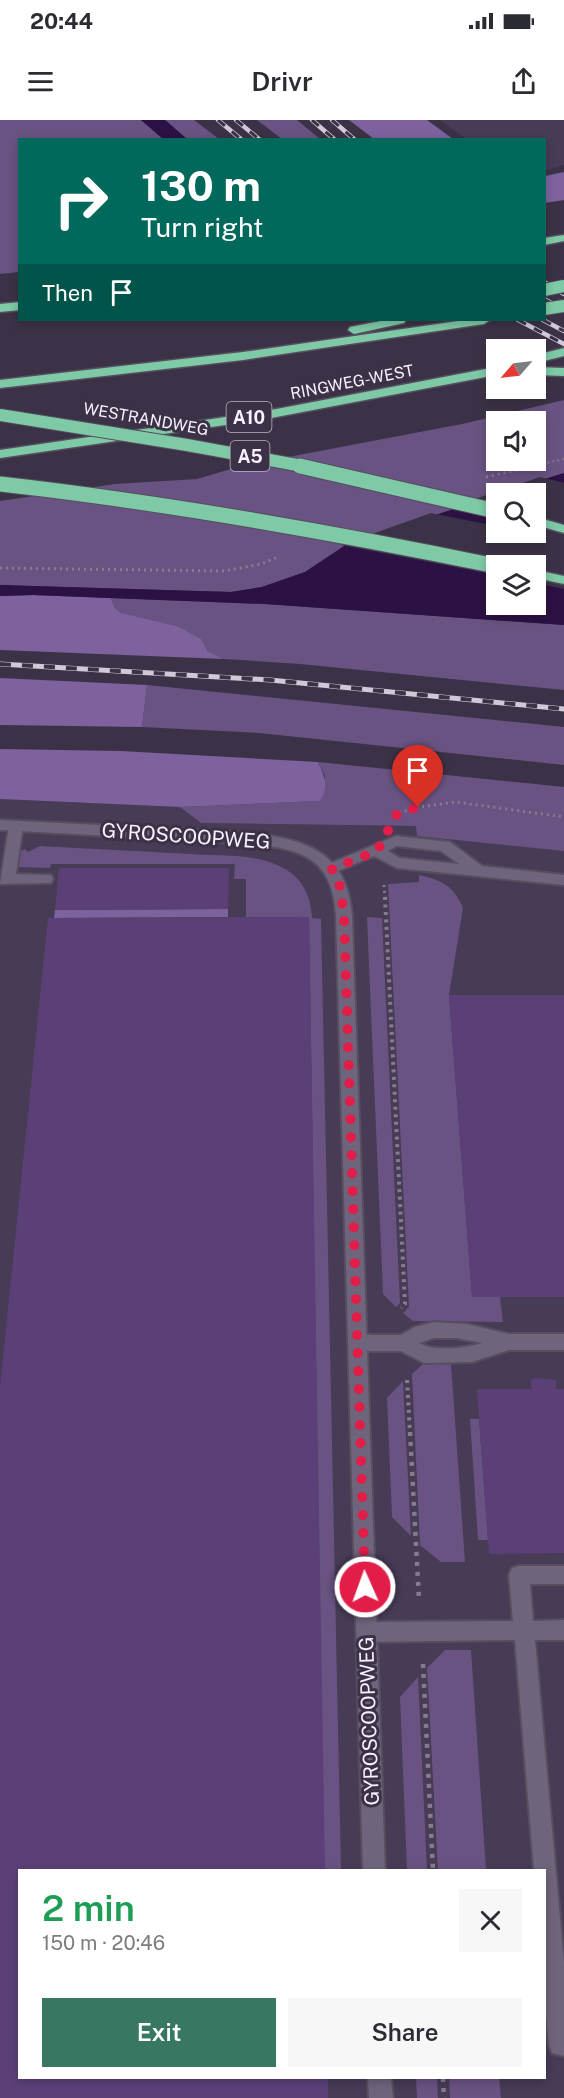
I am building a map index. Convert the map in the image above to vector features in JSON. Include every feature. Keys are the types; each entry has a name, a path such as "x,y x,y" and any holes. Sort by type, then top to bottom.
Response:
{"highway":[{"path":"546,243 564,239"},
{"path":"546,290 564,286"},
{"path":"0,308 18,306"},
{"path":"546,309 564,306"},
{"path":"218,359 395,321"},
{"path":"0,384 218,359 389,336 478,321"},
{"path":"546,356 564,352"},
{"path":"546,371 564,372"},
{"name":"RINGWEG-WEST","path":"0,454 267,415 486,373"},
{"name":"WESTRANDWEG","path":"0,415 120,432 314,468 486,509"},
{"path":"0,484 99,494 300,525 486,564"},
{"path":"546,524 564,529"},
{"path":"546,576 564,580"}],"street":[{"name":"GYROSCOOPWEG","path":"0,825 264,840 319,857 332,869 339,882 344,915 374,1869"},
{"path":"16,826 4,879 46,879"},
{"path":"332,869 377,851 397,862 564,880"},
{"path":"357,1343 403,1343 424,1354 472,1353 509,1342 564,1342"},
{"path":"545,1869 519,1575 564,1575"},
{"path":"366,1632 564,1630"},
{"path":"546,1884 560,2045 564,2045"},
{"path":"380,2079 381,2098"}],"path":[{"path":"377,851 397,814 436,803 456,802 564,817"},
{"path":"443,2079 444,2098"}],"shaded area":[{"path":"0,120 141,120 162,138 18,138 18,272 0,274"},
{"path":"141,120 165,120 186,138 162,138"},
{"path":"165,120 194,120 218,138 186,138"},
{"path":"257,120 297,120 319,138 281,138"},
{"path":"349,120 427,120 452,138 373,138"},
{"path":"440,120 564,120 564,165 546,171 546,138 465,138"},
{"path":"564,172 564,200 546,203 546,176"},
{"path":"564,400 564,473 534,483 486,483 486,499 348,544 305,572 262,587 231,592 0,585 0,501 115,484 197,479 241,466 486,418 486,471 546,471 546,411 517,411"},
{"path":"564,473 564,625 265,604 33,595 0,596 0,585 231,592 262,587 305,572 347,544 486,498 486,543 546,543 546,483 532,483"},
{"path":"0,596 111,598 115,608 121,613 179,627 201,639 207,651 224,659 0,650"},
{"path":"111,598 265,604 564,625 564,690 300,664 224,659 121,613 115,608"},
{"path":"0,678 147,685 142,727 0,725"},
{"path":"147,685 564,727 564,765 259,733 142,727"},
{"path":"0,749 121,751 318,762 325,786 320,801 180,807 0,799"},
{"path":"318,762 564,787 564,851 417,836 416,826 201,823 180,807 319,801 325,776"},
{"path":"0,799 180,807 201,823 416,826 564,844 564,2098 0,2098"},
{"path":"40,846 227,855 263,860 285,869 297,878 308,896 312,918 321,919 341,1869 324,1869 309,917 246,917 246,879 234,879 235,864 51,864 50,868 19,867 21,851 25,849 28,852"},
{"path":"419,875 446,885 456,894 463,908 449,995 472,1296 500,1297 503,1322 413,1321 403,1313 409,1307 388,884 419,882"},
{"path":"228,909 228,917 54,918 55,910"},
{"path":"367,917 382,918 400,1303 396,1307 383,1294"},
{"path":"423,1364 451,1364 465,1562 441,1562 420,1545 412,1374"},
{"path":"403,1381 411,1536 392,1517 387,1398"},
{"path":"470,1419 479,1419 488,1540 478,1540"},
{"path":"445,1650 471,1650 486,1869 438,1869 427,1668"},
{"path":"418,1677 427,1869 407,1869 400,1697"},
{"path":"416,2079 437,2079 438,2098 417,2098"},
{"path":"449,2079 499,2079 501,2098 450,2098"}],"pier":[{"path":"540,477 564,483 564,589 546,585 546,555 486,555 486,573 341,545 431,513 486,524 486,543 546,543 546,483 522,483"},
{"path":"486,495 486,517 448,508"}],"building":[{"path":"59,868 229,868 228,909 55,910"},
{"path":"309,917 325,1869 18,1869 18,2079 328,2079 328,2098 0,2098 0,1387 48,918"},
{"path":"449,995 564,995 564,1297 472,1297"},
{"path":"536,1378 556,1380 556,1389 564,1389 564,1553 489,1554 477,1389 532,1389 530,1380"}],"railway":[{"path":"218,120 240,138"},
{"path":"236,120 258,138"},
{"path":"312,120 333,138"},
{"path":"332,120 353,138"},
{"path":"546,283 564,294"},
{"path":"546,300 564,310"},
{"path":"520,321 564,344"},
{"path":"545,321 564,331"},
{"path":"0,664 270,680 564,709"}],"route":[{"path":"365,1587 344,915 343,895 332,869 377,851 397,814 418,807"}]}
